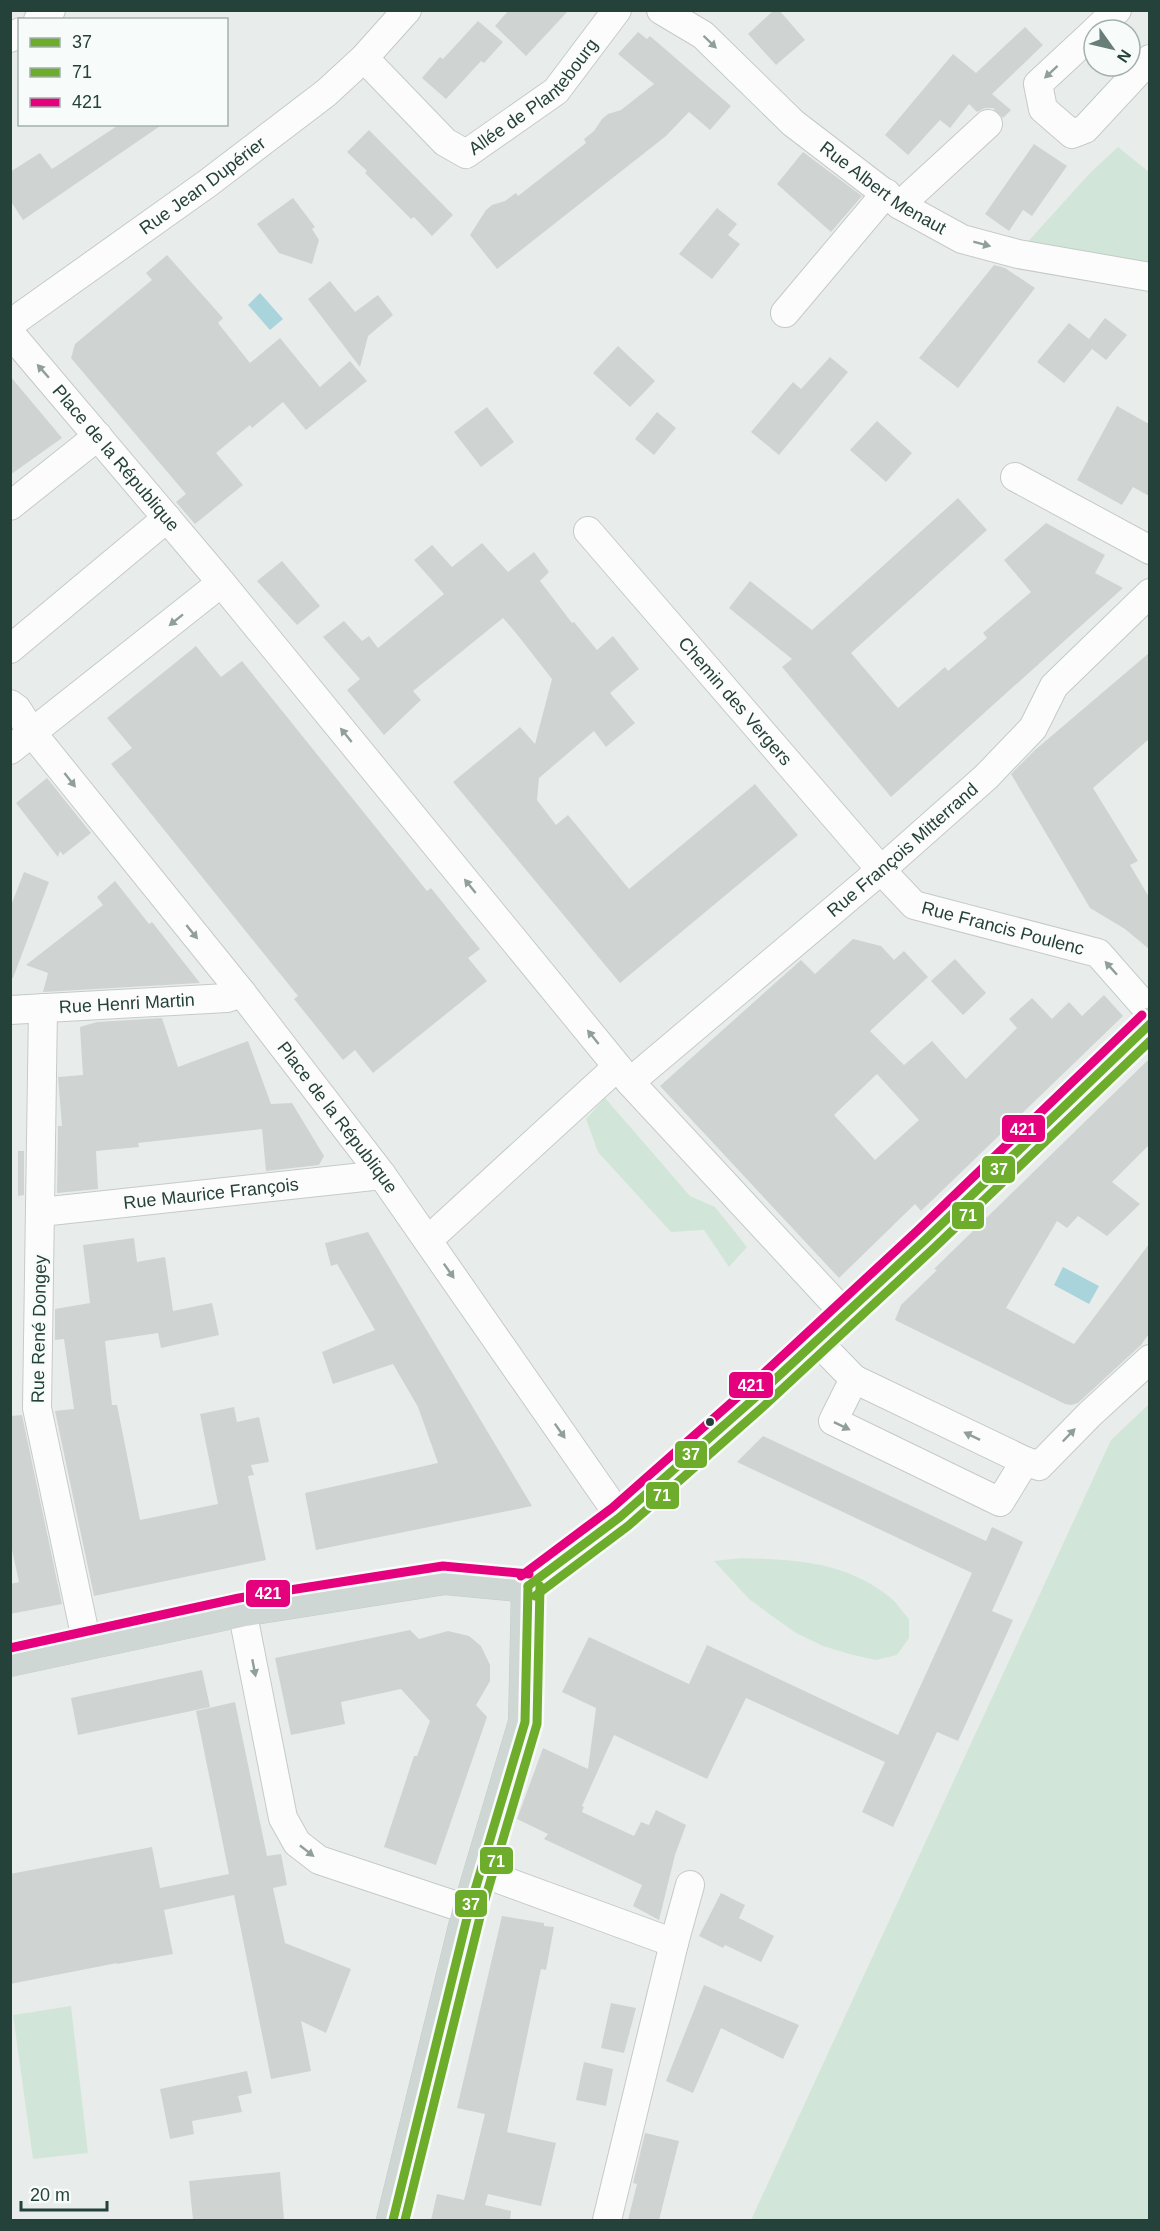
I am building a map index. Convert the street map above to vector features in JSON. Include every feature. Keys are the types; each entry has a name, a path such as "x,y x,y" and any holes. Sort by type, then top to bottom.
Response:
{"main road":[{"path":"10,1660 242,1610 445,1578 528,1586 620,1517 817,1341 1149,1024"},
{"path":"393,2220 469,1910 525,1722 528,1586"}],"street":[{"name":"Rue Jean Dupérier","path":"384,34 401,10"},
{"name":"Rue Jean Dupérier","path":"10,324 208,183 326,93 364,58 407,10"},
{"name":"Allée de Plantebourg","path":"364,58 445,142 466,154 556,91 617,10"},
{"name":"Rue Albert Menaut","path":"661,10 703,35 793,123 893,199 962,238 1018,254 1149,277"},
{"path":"1082,43 1038,84 1043,109 1072,134 1085,129 1132,78"},
{"path":"785,313 893,199 988,124"},
{"name":"Place de la République","path":"10,333 221,583 624,1075 844,1313"},
{"path":"10,506 98,436"},
{"path":"1015,477 1149,550"},
{"path":"10,649 167,518"},
{"name":"Chemin des Vergers","path":"588,531 881,870"},
{"path":"10,750 221,583"},
{"name":"Rue François Mitterrand","path":"428,1240 624,1075 881,870 1002,760 1033,728 1054,686 1149,593"},
{"name":"Place de la République","path":"10,704 17,709 33,734 242,993 382,1175 620,1517"},
{"name":"Rue Francis Poulenc","path":"881,870 914,905 1098,953 1149,1012"},
{"name":"Rue Henri Martin","path":"10,1010 227,998 242,993"},
{"name":"Rue René Dongey","path":"44,1008 37,1408 87,1644"},
{"name":"Rue Maurice François","path":"41,1212 382,1175"},
{"path":"817,1341 854,1378 1024,1461 1039,1466 1149,1359"},
{"path":"854,1378 833,1421 1000,1502 1024,1461"},
{"path":"242,1610 283,1818 297,1843 319,1860 469,1910"},
{"path":"480,1872 674,1943"},
{"path":"607,2220 690,1885"}],"green space":[{"path":"1118,147 1149,172 1149,268 1024,246 1090,173"},
{"path":"605,1098 690,1196 715,1207 747,1247 729,1267 704,1230 671,1232 598,1152 586,1119"},
{"path":"1149,1404 1149,2220 751,2220 1111,1440"},
{"path":"742,1558 820,1565 856,1576 896,1603 909,1619 909,1638 897,1655 876,1660 823,1646 796,1633 749,1599 714,1561"},
{"path":"71,2006 88,2153 33,2159 13,2015"}],"water":[{"path":"260,293 283,319 270,330 248,305"},
{"path":"1063,1267 1099,1286 1089,1304 1054,1285"}],"building":[{"path":"509,10 569,10 526,56 495,26"},
{"path":"774,10 779,10 805,40 776,65 748,34"},
{"path":"478,21 503,42 484,63 481,61 446,99 422,78 440,57 443,59"},
{"path":"1025,27 1043,45 992,94 1011,110 1003,118 993,108 985,108 977,112 969,104 950,128 940,120 908,155 885,135 953,54 976,73"},
{"path":"638,32 647,39 650,36 731,106 710,130 689,112 666,136 497,269 470,235 486,210 492,205 505,201 516,193 518,196 586,143 584,139 608,114 621,110 654,84 618,54"},
{"path":"117,126 160,126 23,220 10,200 10,172 40,153 52,169"},
{"path":"369,130 453,215 432,236 414,217 411,219 347,152"},
{"path":"1034,144 1067,166 1032,216 1023,210 1009,231 985,214"},
{"path":"803,152 862,196 831,232 777,184"},
{"path":"293,198 315,227 312,229 319,240 312,264 279,253 257,224"},
{"path":"717,208 737,224 728,235 740,244 712,279 679,254"},
{"path":"167,255 223,318 218,323 250,363 280,338 320,387 350,361 367,381 306,430 283,402 252,428 250,425 216,453 243,485 195,524 176,502 186,494 71,358 75,344 152,280 146,273"},
{"path":"994,265 1005,268 1035,288 958,388 919,358"},
{"path":"330,281 355,312 378,295 393,315 368,336 360,367 308,299"},
{"path":"1105,318 1127,335 1106,360 1092,349 1064,383 1037,362 1069,323 1089,339"},
{"path":"618,346 655,381 630,407 593,373"},
{"path":"830,357 848,372 779,455 751,432 793,382 801,389"},
{"path":"10,376 62,438 10,475"},
{"path":"1117,406 1149,424 1149,496 1133,487 1122,505 1077,480"},
{"path":"487,407 514,442 481,467 454,432"},
{"path":"657,412 676,428 654,455 635,439"},
{"path":"877,421 912,453 886,482 850,450"},
{"path":"958,498 987,530 851,653 898,708 945,667 948,671 987,638 983,633 1031,592 1004,560 1046,523 1105,555 1095,573 1123,588 891,797 782,667 792,659 729,608 750,581 812,630"},
{"path":"482,543 508,572 534,552 549,572 540,581 572,623 574,622 597,650 613,636 639,669 610,693 635,723 606,747 594,731 539,778 537,800 556,825 568,815 629,889 755,784 798,835 620,983 453,782 520,727 535,744 552,679 516,633 503,618 413,691 421,700 384,735 347,690 360,679 323,637 344,621 362,641 369,636 378,648 444,594 414,560 432,545 452,567"},
{"path":"282,561 320,606 297,625 257,581"},
{"path":"196,646 221,677 242,661 427,891 431,888 480,949 468,958 487,981 373,1073 355,1050 343,1060 294,999 298,996 111,764 132,748 107,718"},
{"path":"1149,653 1149,739 1093,788 1138,861 1130,865 1149,897 1149,949 1125,929 1090,908 1011,774 1035,750"},
{"path":"47,778 91,833 63,855 60,851 58,857 16,803"},
{"path":"24,872 49,882 13,978 10,978 10,908"},
{"path":"115,881 149,924 152,922 200,983 43,992 48,973 26,965 103,905 97,897"},
{"path":"853,939 881,946 894,960 904,951 928,977 870,1031 904,1065 932,1041 966,1079 1017,1028 1009,1019 1032,998 1052,1019 1069,1002 1082,1016 1104,995 1123,1016 921,1211 915,1204 839,1278 660,1086 801,960 815,974","holes":["877,1074 919,1120 875,1160 834,1115"]},
{"path":"955,959 986,993 963,1015 931,981"},
{"path":"162,1018 178,1067 248,1041 271,1104 292,1103 324,1156 319,1165 266,1171 262,1129 138,1143 139,1147 96,1151 98,1189 57,1193 58,1126 62,1126 58,1077 83,1075 80,1027 97,1022"},
{"path":"1149,1059 1149,1145 1112,1182 1140,1204 1107,1236 1078,1216 1067,1228 1057,1221 1006,1308 1074,1344 1149,1244 1149,1334 1141,1345 1078,1403 1071,1405 895,1320 901,1305 937,1270 934,1269"},
{"path":"18,1151 24,1151 24,1195 18,1196"},
{"path":"368,1232 532,1506 316,1550 305,1493 438,1463 418,1407 393,1364 333,1384 322,1352 375,1330 337,1264 331,1266 325,1243"},
{"path":"134,1238 137,1262 165,1257 173,1311 212,1303 219,1335 161,1348 158,1333 105,1341 112,1405 117,1405 140,1520 218,1504 200,1414 234,1407 237,1422 259,1417 269,1462 251,1465 254,1475 248,1476 266,1560 94,1596 55,1411 74,1409 64,1339 55,1340 55,1309 90,1303 83,1245"},
{"path":"22,1415 62,1604 10,1614 10,1584 19,1582 10,1541 10,1416"},
{"path":"763,1436 986,1541 992,1527 1023,1542 992,1611 1013,1620 958,1741 937,1732 893,1827 862,1812 885,1762 746,1698 707,1779 614,1735 582,1806 584,1807 582,1812 634,1836 641,1822 649,1825 656,1810 686,1825 675,1855 659,1920 633,1906 642,1885 544,1839 548,1834 517,1819 543,1748 588,1769 596,1708 562,1692 589,1637 689,1684 707,1645 898,1735 972,1573 737,1462"},
{"path":"410,1630 419,1639 448,1631 469,1636 481,1646 490,1665 490,1681 476,1705 487,1717 436,1865 384,1847 414,1756 417,1756 430,1721 401,1689 341,1702 345,1724 291,1735 275,1658"},
{"path":"202,1670 210,1707 78,1735 71,1698"},
{"path":"235,1702 267,1856 281,1854 287,1885 273,1888 285,1943 351,1969 326,2033 301,2021 311,2071 271,2079 234,1895 164,1910 173,1954 10,1984 10,1874 152,1847 160,1888 229,1874 196,1711"},
{"path":"721,1893 745,1905 739,1918 774,1936 761,1962 699,1936"},
{"path":"502,1916 544,1923 544,1926 554,1927 546,1970 541,1969 507,2132 556,2143 541,2206 488,2194 485,2205 511,2211 510,2220 431,2220 437,2194 464,2200 485,2114 457,2108"},
{"path":"704,1985 799,2025 783,2059 721,2028 693,2093 666,2081"},
{"path":"611,2003 636,2008 624,2053 601,2048"},
{"path":"584,2062 613,2069 606,2106 576,2100"},
{"path":"247,2071 252,2093 238,2096 242,2112 192,2121 194,2134 170,2139 160,2089"},
{"path":"645,2133 679,2141 659,2220 628,2220 637,2184 633,2183"},
{"path":"280,2172 284,2220 193,2220 189,2181"}],"transit line":[{"name":"421","path":"521,1576 612,1508 749,1387 917,1231 1142,1015"},
{"name":"37","path":"528,1586 620,1517 757,1396 925,1240 1150,1024"},
{"name":"71","path":"535,1596 628,1526 765,1405 933,1249 1150,1041"},
{"name":"421","path":"10,1648 239,1598 443,1566 529,1574"},
{"name":"37","path":"393,2220 469,1910 525,1722 528,1586"},
{"name":"71","path":"405,2220 481,1913 537,1724 540,1586"}]}
